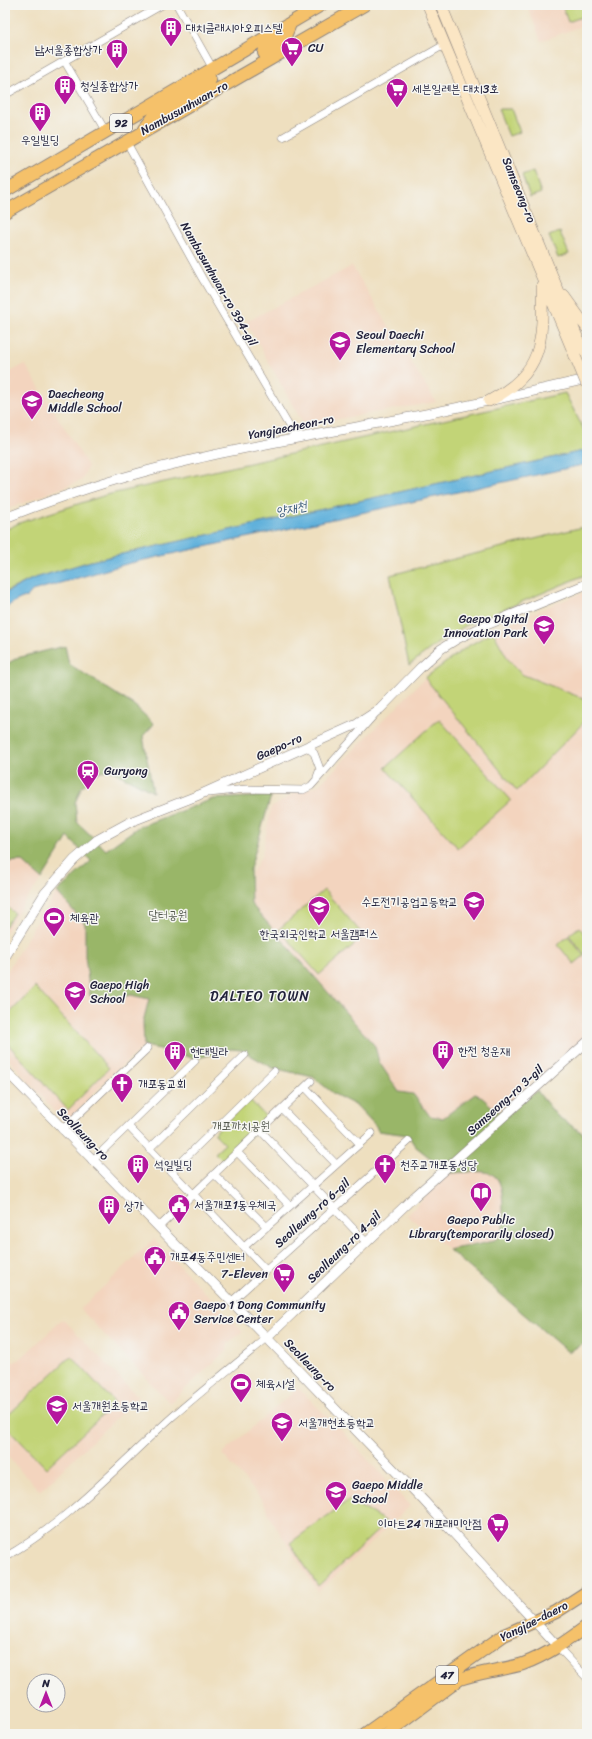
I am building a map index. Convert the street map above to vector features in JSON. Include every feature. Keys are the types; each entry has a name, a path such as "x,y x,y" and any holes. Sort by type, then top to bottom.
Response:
{"main road":[{"name":"Nambusunhwan-ro","path":"5,191 321,5"},
{"name":"Nambusunhwan-ro","path":"5,212 143,131 364,5"},
{"name":"Samseong-ro","path":"428,5 444,45 582,358 587,386"},
{"name":"Samseong-ro","path":"441,5 547,277"},
{"path":"272,58 265,56 265,50 284,39 290,24"},
{"path":"143,131 156,114 208,84 210,80 209,72"},
{"path":"547,277 587,328"},
{"path":"489,401 508,391 530,367 537,354 541,343 547,277"},
{"name":"Yangjae-daero","path":"365,1734 504,1635 556,1612 587,1592"},
{"name":"47","path":"386,1734 460,1680 472,1675 521,1664 558,1647 587,1626"}],"street":[{"path":"5,95 65,62 162,5"},
{"path":"177,5 209,72"},
{"path":"283,137 444,45"},
{"path":"65,62 106,132"},
{"name":"Nambusunhwan-ro 394-gil","path":"126,141 202,278 296,438"},
{"name":"Yangjaecheon-ro","path":"5,518 57,497 186,461 489,401 587,379"},
{"name":"Gaepo-ro","path":"5,957 45,893 63,871 97,840 130,822 199,795 357,724 380,709 421,667 441,649 457,639 484,626 587,584"},
{"path":"199,795 226,790 246,789 303,790 311,786 316,781 380,709"},
{"path":"307,747 314,753 320,769 316,781"},
{"name":"Samseong-ro 3-gil","path":"439,1175 587,1042"},
{"path":"62,1130 148,1048"},
{"path":"150,1149 245,1055"},
{"path":"92,1161 195,1061"},
{"name":"Seolleung-ro","path":"5,1070 424,1501 558,1647"},
{"path":"171,1172 274,1071"},
{"path":"159,1227 311,1081"},
{"path":"305,1087 360,1144"},
{"path":"282,1109 336,1164"},
{"path":"128,1126 266,1270"},
{"path":"260,1130 366,1242"},
{"path":"244,1247 372,1133"},
{"name":"Seolleung-ro 6-gil","path":"231,1302 409,1141"},
{"path":"237,1152 290,1206"},
{"path":"214,1174 267,1227"},
{"name":"Seolleung-ro 4-gil","path":"267,1338 366,1242 439,1175"},
{"path":"5,1557 27,1545 77,1506 172,1417 267,1338"},
{"path":"558,1647 587,1678"}],"shaded area":[{"path":"527,5 587,5 587,24 541,41"},
{"name":"Seoul Daechi Elementary School","path":"352,266 436,402 304,425 246,322"},
{"name":"Daecheong Middle School","path":"25,364 88,466 82,480 5,510 5,375"},
{"name":"Gaepo Digital Innovation Park","path":"587,591 587,700 521,674 508,659 493,632 525,616"},
{"name":"수도전기공업고등학교","path":"425,678 517,791 587,719 587,1035 498,1112 480,1096 475,1094 443,1118 430,1116 413,1094 399,1092 379,1062 375,1046 251,904 252,873 262,855 271,808 295,793 319,785"},
{"path":"22,861 42,879 25,901 5,933 5,862"},
{"name":"Gaepo High School","path":"57,892 85,924 86,976 101,1001 131,995 150,999 143,1022 144,1046 105,1081 66,1124 5,1055 5,975 34,926"},
{"path":"488,1171 499,1180 503,1193 503,1230 498,1238 487,1242 449,1250 407,1215 449,1173"},
{"path":"154,1239 243,1332 228,1343 227,1350 170,1403 80,1309"},
{"name":"서울개원초등학교","path":"63,1319 138,1397 40,1491 5,1454 5,1365 19,1360"},
{"name":"Gaepo Middle School","path":"298,1388 342,1431 410,1506 318,1592 271,1519 264,1502 222,1454"}],"green space":[{"path":"562,5 587,5 587,15 568,22"},
{"path":"498,109 511,109 520,132 509,136"},
{"path":"533,171 541,193 530,197 522,175"},
{"path":"560,232 569,254 558,258 549,236"},
{"path":"565,393 587,436 587,450 91,561 32,579 5,592 5,530 19,523 106,495"},
{"path":"587,526 587,574 465,626 438,643 409,665 390,575"},
{"path":"493,632 508,659 521,674 587,700 587,719 517,791 425,678 468,646"},
{"name":"달터공원","path":"65,646 69,664 135,706 154,724 143,736 153,792 109,769 95,774 81,788 75,803 77,822 106,850 138,827 213,799 271,796 250,869 251,904 375,1046 379,1062 399,1092 413,1094 430,1116 443,1118 475,1094 480,1096 498,1112 515,1106 537,1091 557,1116 587,1136 587,1342 568,1352 449,1250 489,1242 495,1240 501,1234 503,1224 502,1195 500,1184 496,1177 483,1172 449,1173 415,1146 408,1135 378,1131 376,1126 357,1106 334,1094 313,1077 273,1068 241,1050 231,1049 195,1059 171,1051 144,1046 143,1022 149,999 131,995 101,1001 90,996 85,956 85,924 57,892 91,861 68,837 42,879 22,861 5,862 5,665 17,658"},
{"path":"439,719 511,800 458,848 385,768"},
{"path":"324,890 364,936 319,975 279,929"},
{"path":"5,904 14,913 5,927"},
{"path":"579,927 587,937 587,953 585,955 569,935"},
{"path":"568,936 584,956 574,964 558,945"},
{"path":"35,987 109,1068 68,1110 5,1041 5,1018"},
{"name":"개포까치공원","path":"250,1100 268,1119 224,1162 215,1153 225,1144 214,1133"},
{"path":"71,1356 115,1403 46,1468 5,1425 5,1418"},
{"path":"349,1500 387,1522 318,1586 290,1543"}],"water":[{"path":"587,450 587,464 130,563 32,591 27,597 5,607 5,593 32,579 91,561"}],"place":[{"name":"대치클래시아오피스텔","path":"171,48"},
{"name":"CU","path":"292,68"},
{"name":"남서울종합상가","path":"117,70"},
{"name":"청실종합상가","path":"65,106"},
{"name":"세븐일레븐 대치3호","path":"397,108"},
{"name":"우일빌딩","path":"40,132"},
{"name":"Seoul Daechi Elementary School","path":"340,362"},
{"name":"Daecheong Middle School","path":"32,420"},
{"name":"Gaepo Digital Innovation Park","path":"544,646"},
{"name":"Guryong","path":"88,790"},
{"name":"수도전기공업고등학교","path":"474,922"},
{"name":"한국외국인학교 서울캠퍼스","path":"319,926"},
{"name":"체육관","path":"54,938"},
{"name":"Gaepo High School","path":"75,1012"},
{"name":"한전 청운재","path":"443,1070"},
{"name":"현대빌라","path":"175,1072"},
{"name":"개포동교회","path":"122,1104"},
{"name":"석일빌딩","path":"138,1184"},
{"name":"천주교개포동성당","path":"385,1184"},
{"name":"Gaepo Public Library(temporarily closed)","path":"481,1212"},
{"name":"서울개포1동우체국","path":"179,1224"},
{"name":"상가","path":"109,1226"},
{"name":"개포4동주민센터","path":"155,1276"},
{"name":"7-Eleven","path":"284,1294"},
{"name":"Gaepo 1 Dong Community Service Center","path":"179,1332"},
{"name":"체육시설","path":"241,1404"},
{"name":"서울개원초등학교","path":"57,1426"},
{"name":"서울개현초등학교","path":"282,1442"},
{"name":"Gaepo Middle School","path":"336,1512"},
{"name":"이마트24 개포래미안점","path":"498,1544"}],"district":[{"name":"DALTEO TOWN","path":"260,996"}],"water label":[{"name":"양재천","path":"291,508"}]}
